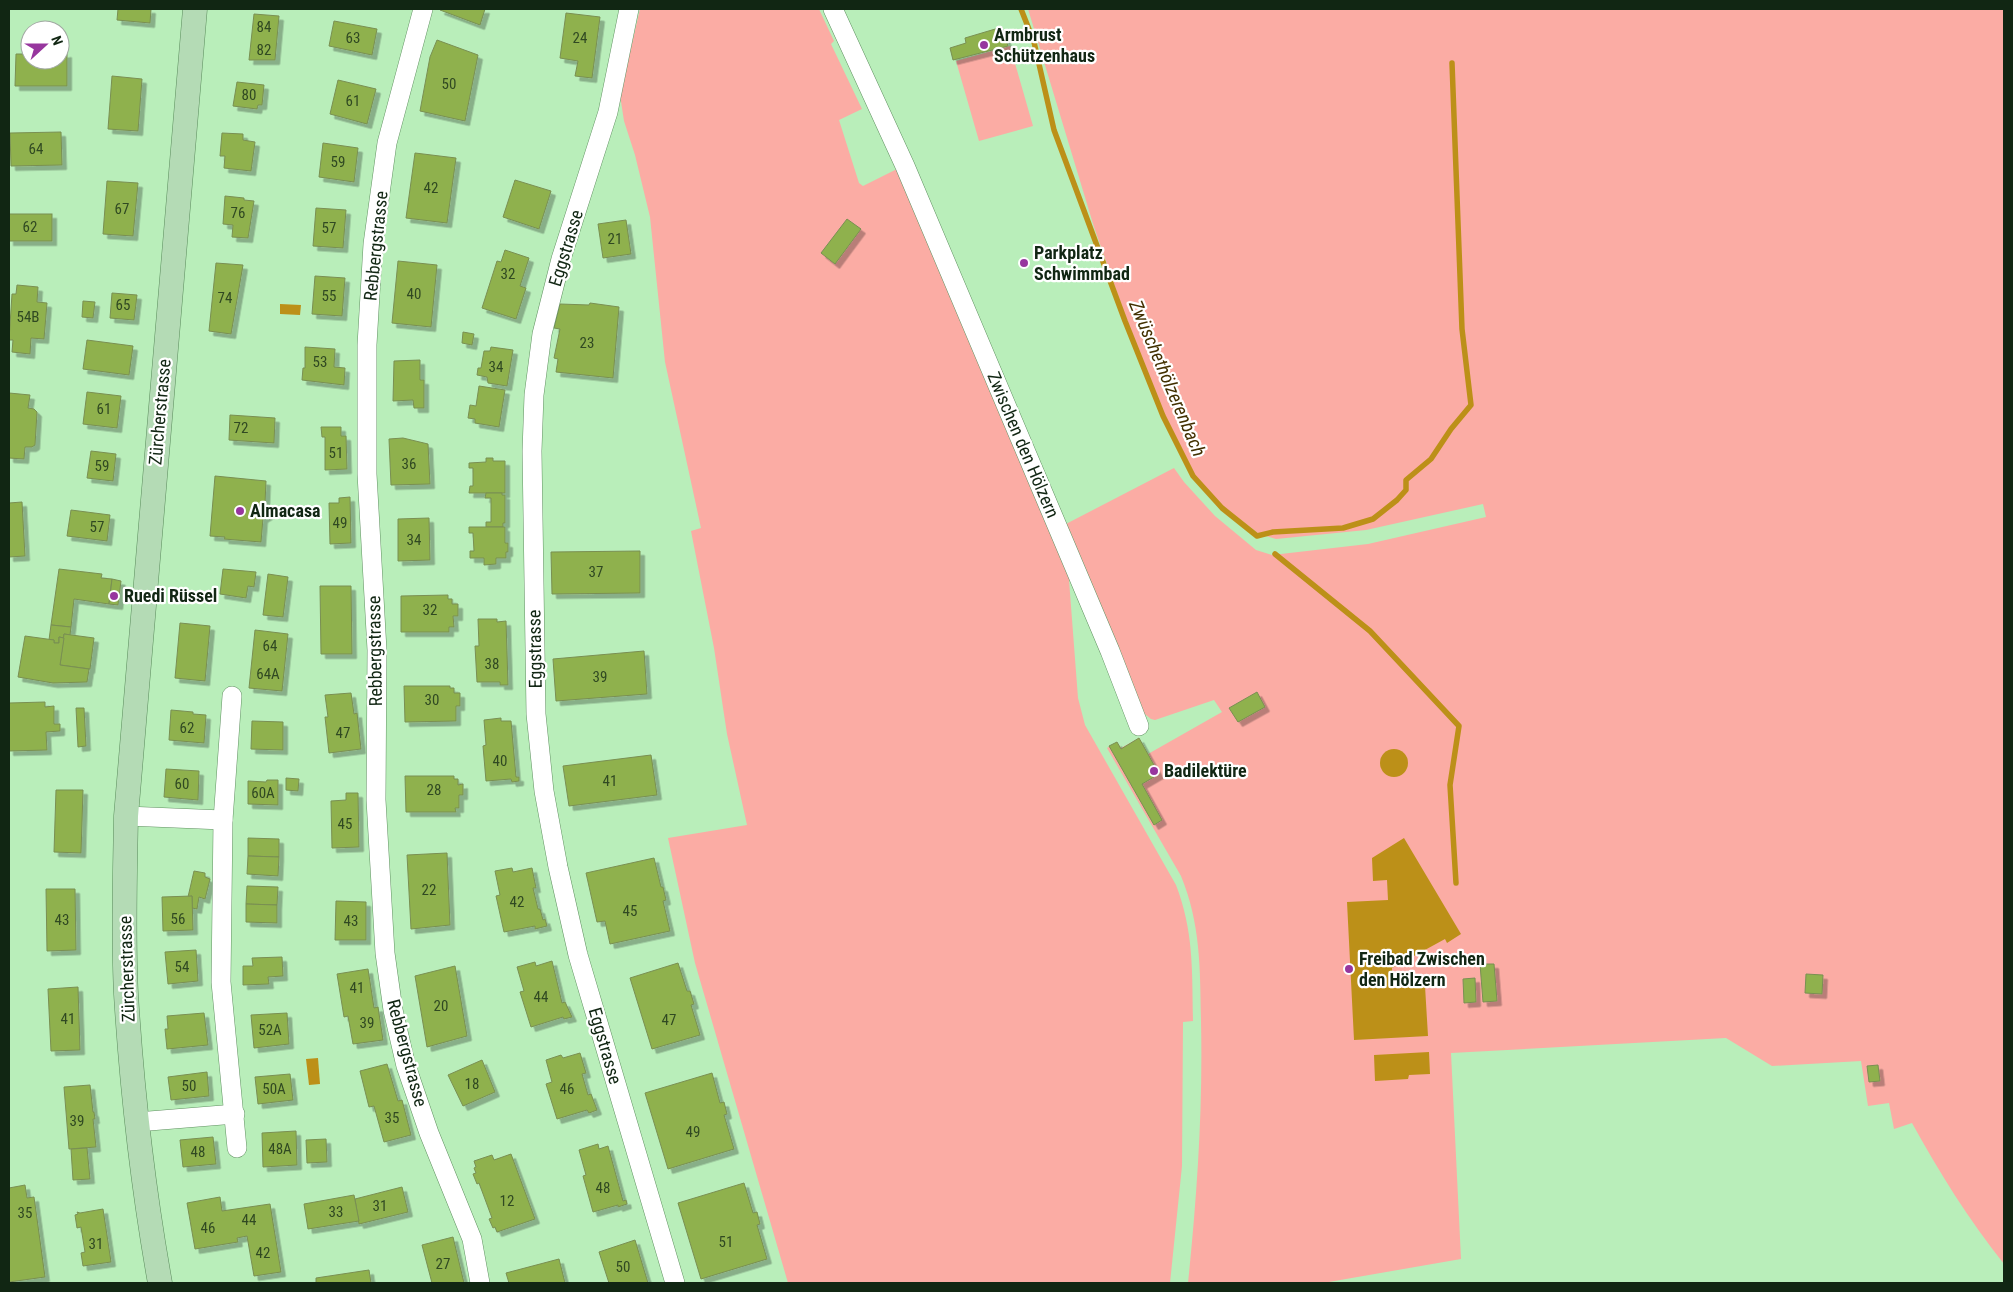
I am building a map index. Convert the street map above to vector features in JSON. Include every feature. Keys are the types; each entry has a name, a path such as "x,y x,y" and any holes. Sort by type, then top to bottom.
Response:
{"main road":[{"name":"Zürcherstrasse","path":"160,1283 137,1122 126,993 126,816 195,9"}],"street":[{"name":"Rebbergstrasse","path":"423,9 387,143 373,244 368,336 367,474 377,650 376,800 385,953 393,1010 406,1066 429,1133 472,1239 480,1283"},
{"name":"Eggstrasse","path":"629,9 608,112 561,259 542,334 534,395 532,451 536,714 544,791 558,867 578,955 675,1283"},
{"name":"Zwischen den Hölzern","path":"833,9 905,166 1110,651 1139,726"},
{"path":"232,696 223,820 221,982 237,1148"},
{"path":"126,816 223,820"},
{"path":"137,1122 235,1114"}],"shaded area":[{"path":"640,9 819,9 834,41 831,44 862,109 839,120 859,183 863,186 899,168 1071,578 1069,580 1078,698 1085,725 1176,885 1182,902 1189,936 1193,1021 1183,1022 1182,1166 1170,1283 788,1283 695,963 668,838 747,825 727,734 714,648 691,531 701,528 665,362 650,217 635,155 624,121 620,95"},
{"path":"1028,9 2004,9 2004,1264 1955,1195 1912,1123 1894,1129 1889,1103 1868,1106 1861,1061 1772,1066 1726,1038 1451,1053 1461,1259 1323,1283 1188,1283 1197,1185 1201,1087 1200,983 1196,930 1188,894 1181,876 1107,748 1117,742 1121,748 1139,738 1148,754 1222,712 1214,700 1155,720 1141,711 1064,525 1174,468 1215,516 1256,550 1272,555 1368,544 1486,517 1483,504 1366,530 1276,539 1259,534 1223,506 1194,475 1164,415 1127,321 1094,227"},
{"path":"1010,46 1033,126 979,141 956,61"},
{"path":"280,304 301,305 300,315 280,314"},
{"path":"1394,749 1404,753 1408,763 1404,773 1394,777 1384,773 1380,763 1384,753"},
{"path":"1404,838 1461,934 1447,943 1445,939 1392,968 1393,988 1425,986 1428,1036 1354,1040 1347,902 1388,900 1387,880 1373,881 1372,858"},
{"path":"1429,1052 1430,1074 1409,1075 1408,1079 1375,1081 1374,1055"},
{"path":"318,1058 320,1084 309,1085 306,1059"}],"building":[{"path":"118,9 151,9 150,23 117,20"},
{"path":"440,9 485,9 480,25"},
{"path":"566,13 600,17 592,78 575,76 578,61 560,58"},
{"path":"254,14 279,16 275,60 249,60"},
{"path":"334,21 377,29 372,55 329,46"},
{"name":"Armbrust Schützenhaus","path":"1002,27 1008,46 953,60 950,48 966,43 965,38"},
{"path":"437,40 478,55 465,121 420,111 430,57"},
{"path":"16,54 20,54 20,70 67,70 67,86 15,86"},
{"path":"112,76 142,79 138,131 108,129"},
{"path":"338,80 376,89 367,124 330,114"},
{"path":"237,82 264,85 262,105 258,105 257,109 233,106"},
{"path":"61,132 62,165 11,166 10,133"},
{"path":"222,133 243,134 243,140 255,142 251,171 224,168 225,156 220,156"},
{"path":"323,143 358,148 354,182 319,177"},
{"path":"415,153 456,158 447,223 406,218"},
{"path":"515,180 551,191 539,229 503,217"},
{"path":"107,181 138,183 133,236 103,234"},
{"path":"225,196 254,201 248,238 232,237 233,225 223,224"},
{"path":"316,208 346,210 343,248 313,246"},
{"path":"9,214 52,214 52,241 9,241"},
{"path":"847,219 861,229 835,264 821,253"},
{"path":"626,220 631,254 603,258 598,224"},
{"path":"505,250 529,258 520,286 526,288 516,319 482,308 497,261 501,262"},
{"path":"398,261 437,265 431,327 392,323"},
{"path":"216,263 243,265 231,334 209,331"},
{"path":"315,276 345,278 342,316 312,314"},
{"path":"17,285 38,287 37,302 47,303 44,339 31,338 30,354 12,352 13,340 9,340 12,294 16,294"},
{"path":"112,293 137,295 134,320 110,318"},
{"path":"83,301 95,302 93,318 82,317"},
{"path":"590,303 619,307 613,378 556,372 558,359 554,358 560,329 554,328 560,304 589,305"},
{"path":"463,332 474,334 472,345 462,343"},
{"path":"87,340 133,346 129,375 83,369"},
{"path":"305,347 335,349 334,367 345,368 344,385 302,380 303,368 305,368"},
{"path":"491,347 513,350 507,386 488,383 487,377 477,375 478,368 481,368 484,351 490,351"},
{"path":"420,360 420,380 424,380 424,408 414,408 413,400 393,401 394,361"},
{"path":"479,386 505,390 499,427 475,423 475,419 468,418 470,405 476,406"},
{"path":"87,392 121,396 117,428 83,424"},
{"path":"9,393 30,395 28,408 34,409 37,412 35,445 25,447 24,459 9,458"},
{"path":"230,415 275,418 274,443 229,440"},
{"path":"321,427 341,427 341,436 346,436 347,469 325,470 325,437 322,437"},
{"path":"403,438 428,444 430,484 391,485 389,439"},
{"path":"91,451 116,454 113,481 87,478"},
{"path":"486,458 493,458 493,461 505,461 505,493 469,493 470,486 473,486 473,468 469,468 469,463 486,462"},
{"name":"Almacasa","path":"215,476 266,481 265,503 268,508 268,515 263,518 261,542 210,536"},
{"path":"486,493 502,493 502,495 505,495 505,523 503,523 503,527 486,527 486,522 491,522 491,498 485,498"},
{"path":"350,497 351,543 330,544 329,503 339,503 339,498"},
{"path":"22,502 25,556 9,557 9,503"},
{"path":"71,510 110,515 107,541 67,536"},
{"path":"429,518 430,560 398,561 398,519"},
{"path":"469,527 505,527 505,543 508,543 506,558 496,558 496,564 484,565 484,558 470,558 470,551 474,551 473,533 469,533"},
{"path":"640,551 640,593 552,594 551,552"},
{"path":"59,569 102,574 101,578 112,579 109,604 74,599 71,627 51,625"},
{"path":"223,569 256,572 254,587 248,586 246,598 220,594"},
{"path":"268,574 288,577 283,617 263,615"},
{"path":"112,579 121,581 118,605 109,604"},
{"path":"320,586 351,586 352,654 321,654"},
{"path":"448,595 448,599 452,599 452,604 458,604 458,616 453,616 454,627 449,627 449,632 401,632 401,596"},
{"path":"478,619 497,619 497,622 506,621 508,685 500,685 500,682 477,682 475,646 479,646"},
{"path":"180,623 210,626 205,681 175,678"},
{"path":"51,625 71,627 70,635 64,634 64,638 59,637 59,643 54,643 54,640 49,640"},
{"path":"255,630 288,634 282,691 249,688"},
{"path":"64,634 94,638 90,669 60,665"},
{"path":"25,636 54,640 54,643 59,643 59,637 64,638 60,665 89,669 87,682 53,683 18,677"},
{"path":"644,651 647,694 556,701 553,659"},
{"path":"404,686 450,686 450,688 454,688 454,693 460,693 460,706 456,706 456,721 405,722"},
{"path":"1257,692 1265,707 1238,722 1229,708"},
{"path":"351,693 354,714 357,713 361,749 329,753 325,717 328,717 325,695"},
{"path":"45,702 45,707 54,706 54,724 60,724 60,731 46,732 47,750 9,751 9,703"},
{"path":"76,708 84,708 86,746 78,747"},
{"path":"171,710 206,715 204,743 169,740"},
{"path":"501,718 501,721 511,721 516,777 519,777 519,781 512,782 511,779 486,781 483,746 486,745 484,720"},
{"path":"252,721 283,722 283,750 251,749"},
{"path":"1139,738 1159,774 1142,784 1162,820 1154,825 1109,746 1117,742 1121,749"},
{"path":"651,755 657,795 569,806 563,766"},
{"path":"166,769 199,771 198,800 164,797"},
{"path":"405,776 454,776 454,779 458,779 458,785 463,784 463,795 459,795 459,808 455,808 456,812 406,812"},
{"path":"286,778 299,779 298,791 286,790"},
{"path":"267,780 278,780 278,805 248,804 248,781 266,782"},
{"path":"56,790 83,790 81,853 54,852"},
{"path":"346,793 358,793 359,847 332,848 331,801 346,800"},
{"path":"248,838 279,839 279,857 248,856"},
{"path":"447,853 450,925 411,929 407,855"},
{"path":"248,856 279,857 278,876 247,874"},
{"path":"654,858 666,900 663,901 670,931 610,944 605,921 597,922 586,873"},
{"path":"512,868 513,872 532,868 536,888 533,888 538,909 540,909 547,926 535,929 535,926 504,932 496,896 500,895 495,871"},
{"path":"194,871 205,873 205,877 210,879 205,899 199,897 197,909 192,908 192,896 188,897"},
{"path":"247,886 278,887 277,905 246,904"},
{"path":"46,889 75,889 76,950 47,951"},
{"path":"192,896 193,930 163,931 162,897"},
{"path":"336,901 366,902 366,940 335,940"},
{"path":"246,904 277,905 277,923 246,922"},
{"path":"196,950 198,981 168,984 165,952"},
{"path":"282,957 283,976 268,977 269,984 243,985 243,966 253,966 252,958"},
{"path":"552,961 562,1003 565,1002 572,1017 564,1019 563,1017 531,1027 520,992 524,991 517,967 535,962 536,966"},
{"path":"678,963 687,991 690,991 694,1004 691,1005 700,1035 652,1049 630,978"},
{"path":"1480,964 1494,964 1497,1001 1483,1002"},
{"path":"455,966 467,1036 427,1047 415,976"},
{"path":"368,969 374,1008 378,1007 383,1040 353,1044 348,1016 344,1017 337,974"},
{"path":"1806,974 1823,975 1822,994 1805,993"},
{"path":"1475,978 1476,1002 1464,1003 1463,979"},
{"path":"78,987 80,1050 51,1051 48,989"},
{"path":"204,1013 208,1045 167,1049 165,1029 168,1029 167,1016"},
{"path":"287,1013 289,1044 254,1048 251,1015"},
{"path":"580,1053 586,1073 582,1074 588,1095 591,1094 597,1110 589,1113 587,1110 557,1119 546,1084 552,1082 546,1060 561,1055 563,1058"},
{"path":"482,1060 495,1092 463,1106 448,1075"},
{"path":"387,1064 398,1101 402,1100 411,1135 384,1142 374,1106 369,1107 360,1071"},
{"path":"1878,1065 1880,1081 1869,1082 1867,1066"},
{"path":"207,1072 209,1096 171,1100 168,1077"},
{"path":"712,1073 720,1103 724,1102 727,1114 724,1115 734,1149 668,1169 645,1093"},
{"path":"290,1074 293,1100 258,1104 255,1077"},
{"path":"90,1085 95,1119 93,1119 96,1147 69,1149 64,1087"},
{"path":"296,1131 297,1165 263,1167 262,1133"},
{"path":"213,1137 216,1164 183,1167 180,1140"},
{"path":"326,1139 327,1162 307,1163 306,1140"},
{"path":"598,1144 599,1149 608,1146 623,1201 626,1200 627,1204 593,1212 583,1176 586,1175 579,1150"},
{"path":"87,1148 90,1179 73,1180 71,1149"},
{"path":"511,1154 535,1219 497,1232 489,1219 492,1218 479,1183 477,1184 473,1174 476,1173 474,1161 492,1155 494,1160"},
{"path":"744,1183 753,1213 757,1212 760,1224 757,1225 767,1259 701,1279 678,1203"},
{"path":"25,1185 27,1198 34,1197 45,1277 9,1282 9,1188"},
{"path":"402,1187 408,1212 359,1224 355,1199"},
{"path":"354,1195 359,1221 308,1229 304,1204"},
{"path":"220,1197 222,1211 270,1204 281,1272 254,1276 247,1236 237,1238 238,1242 195,1249 187,1203"},
{"path":"103,1209 111,1262 83,1266 81,1253 85,1252 81,1227 77,1228 75,1215 78,1214 77,1212"},
{"path":"453,1237 464,1283 432,1283 422,1245"},
{"path":"635,1240 648,1283 609,1283 599,1252"},
{"path":"559,1259 565,1283 509,1283 506,1273"},
{"path":"369,1270 371,1283 316,1283 316,1278"}],"waterway":[{"path":"1021,9 1034,42 1054,130 1125,321 1163,416 1193,476 1222,508 1257,536 1273,532 1343,528 1373,519 1397,500 1406,490 1406,480 1431,459 1451,429 1471,405 1462,329 1452,63"},
{"name":"Zwüschethölzerenbach","path":"1275,554 1370,631 1459,726 1450,785 1456,883"}],"place":[{"name":"Armbrust Schützenhaus","path":"984,45"},
{"name":"Parkplatz Schwimmbad","path":"1024,263"},
{"name":"Almacasa","path":"240,511"},
{"name":"Ruedi Rüssel","path":"114,596"},
{"name":"Badilektüre","path":"1154,771"},
{"name":"Freibad Zwischen den Hölzern","path":"1349,969"}]}
